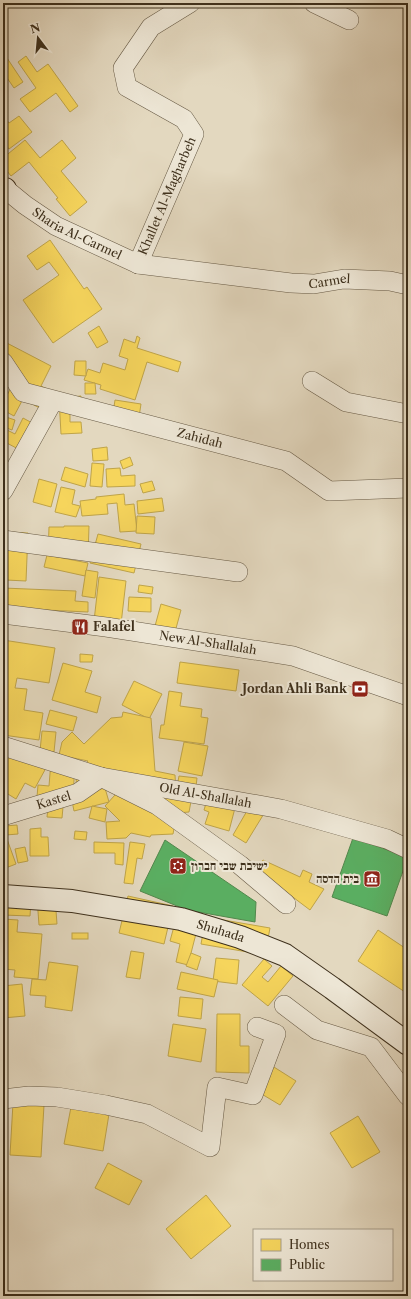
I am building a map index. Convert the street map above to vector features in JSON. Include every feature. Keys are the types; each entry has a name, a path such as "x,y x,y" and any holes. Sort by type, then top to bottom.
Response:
{"street":[{"name":"Khallet Al-Magharbeh","path":"138,264 194,134 184,119 127,86 123,68 151,27 190,3"},
{"path":"314,3 349,20"},
{"name":"Sharia Al-Carmel","path":"4,189 56,226 138,264 291,283 314,284 344,279 390,281 408,285"},
{"name":"Zahidah","path":"3,362 23,392 286,461 328,491 408,488"},
{"path":"312,381 346,402 408,414"},
{"path":"3,491 54,401"},
{"path":"3,540 238,572"},
{"name":"New Al-Shallalah","path":"3,614 106,627 293,656 408,696"},
{"name":"Old Al-Shallalah","path":"3,746 101,777 281,809 387,839 408,849"},
{"path":"101,777 157,805 240,865 286,904"},
{"name":"Kastel","path":"3,816 78,793 101,777"},
{"name":"Shuhada","path":"3,896 72,901 181,919 240,937 285,955 408,1044"},
{"path":"284,1005 317,1030 371,1047 408,1096"},
{"path":"3,1099 29,1096 57,1097 106,1105 147,1114 210,1147 217,1087 253,1095 276,1034 257,1027"}],"building: Homes":[{"path":"26,56 37,72 48,64 78,106 70,112 56,93 30,112 20,99 36,88 18,62"},
{"path":"7,58 23,82 14,88 3,72 3,61"},
{"path":"3,115 9,123 19,116 32,132 9,149 3,141"},
{"path":"25,140 40,158 62,140 76,158 61,171 87,202 70,216 56,199 58,198 29,162 11,176 3,166 3,158"},
{"path":"50,240 84,289 87,287 102,309 53,343 23,300 59,275 49,262 37,270 27,256"},
{"path":"99,326 108,342 97,348 88,333"},
{"path":"137,336 140,338 137,348 181,362 178,372 147,362 135,400 100,389 101,385 84,380 88,369 100,373 103,363 125,370 128,359 119,356 124,339 135,343"},
{"path":"3,341 51,366 41,386 55,393 45,411 23,399 14,416 3,410 3,403 15,380 3,374"},
{"path":"75,361 86,361 86,376 74,375"},
{"path":"85,383 95,383 96,394 85,394"},
{"path":"81,396 81,411 70,412 70,422 81,422 82,433 61,434 59,398"},
{"path":"115,400 141,404 139,417 113,413"},
{"path":"3,416 15,420 12,430 4,427 3,430"},
{"path":"23,418 36,425 22,451 3,441 3,439 7,430 15,434"},
{"path":"107,447 108,460 93,461 92,449"},
{"path":"130,457 133,465 123,469 120,461"},
{"path":"92,463 104,464 102,487 90,486"},
{"path":"65,467 88,474 85,487 61,480"},
{"path":"120,468 121,476 135,475 135,486 107,487 106,469"},
{"path":"39,479 57,484 51,507 33,502"},
{"path":"152,481 155,490 143,493 140,484"},
{"path":"61,487 75,490 72,504 80,506 76,517 55,512"},
{"path":"124,494 125,505 134,504 137,531 120,532 117,503 107,504 108,514 82,516 80,501 96,499 96,497"},
{"path":"162,498 164,511 138,514 137,501"},
{"path":"137,516 155,517 154,534 136,533"},
{"path":"89,526 88,557 48,556 49,527"},
{"path":"3,532 28,533 26,581 6,580 7,570 3,569"},
{"path":"98,534 141,544 134,573 90,563"},
{"path":"47,555 88,563 85,576 44,567"},
{"path":"86,570 98,572 95,598 82,596"},
{"path":"99,577 126,581 121,624 94,621"},
{"path":"139,585 153,587 152,594 138,592"},
{"path":"3,588 76,591 75,601 88,602 88,612 3,608"},
{"path":"129,597 151,598 151,612 128,611"},
{"path":"161,604 181,610 175,632 155,626"},
{"path":"3,640 55,648 49,683 17,678 15,688 27,689 24,710 43,713 39,740 3,735"},
{"path":"80,654 93,655 92,662 80,662"},
{"path":"180,662 239,670 236,691 177,683"},
{"path":"63,663 92,671 85,692 101,697 97,713 52,700"},
{"path":"134,681 162,694 149,719 122,705"},
{"path":"169,691 182,693 180,706 202,709 201,717 208,718 204,744 159,738 161,725 164,725"},
{"path":"50,710 77,717 73,731 46,724"},
{"path":"123,712 151,718 155,771 175,775 176,793 192,796 189,812 177,813 173,834 151,835 150,837 131,833 126,838 107,839 106,822 120,821 105,806 115,795 108,788 81,790 77,794 77,771 88,761 59,755 62,742 72,732 84,744 111,718 122,717"},
{"path":"42,731 56,732 54,752 40,751"},
{"path":"184,742 208,746 202,776 178,771"},
{"path":"3,744 46,768 35,788 25,783 16,799 3,791"},
{"path":"51,761 75,763 73,797 64,796 62,818 47,817 49,798 37,797 38,785 49,786"},
{"path":"179,776 197,778 195,795 176,792"},
{"path":"105,788 109,802 74,811 71,796"},
{"path":"207,800 235,808 229,831 205,824 209,812 204,810"},
{"path":"251,804 265,812 246,843 233,835"},
{"path":"92,806 107,809 105,822 89,818"},
{"path":"17,825 18,834 6,835 5,826"},
{"path":"3,828 16,864 3,869"},
{"path":"41,828 41,837 48,837 49,856 30,856 30,829"},
{"path":"75,831 87,832 86,840 74,839"},
{"path":"94,842 124,843 123,865 115,864 115,853 94,853"},
{"path":"130,842 145,844 142,859 137,858 133,884 124,883"},
{"path":"25,847 28,861 18,863 15,849"},
{"path":"263,860 300,877 303,870 312,874 309,882 324,889 310,910 257,870"},
{"path":"128,896 173,906 164,944 119,933"},
{"path":"55,897 57,924 39,925 37,898"},
{"path":"3,899 31,900 30,916 3,915"},
{"path":"179,908 201,914 188,965 176,962 180,944 170,941"},
{"path":"206,917 270,928 265,955 201,944"},
{"path":"3,919 18,920 17,932 42,934 38,979 14,977 15,970 3,969"},
{"path":"378,930 408,950 408,994 358,961"},
{"path":"72,933 88,933 88,939 72,939"},
{"path":"131,951 144,953 140,979 126,977"},
{"path":"191,953 201,957 197,970 186,966"},
{"path":"216,958 239,960 237,984 213,981"},
{"path":"264,959 272,966 262,977 268,982 281,966 293,976 268,1006 242,985"},
{"path":"49,962 78,966 72,1011 45,1007 46,996 30,995 32,979 46,980"},
{"path":"181,972 218,980 214,997 177,989"},
{"path":"22,984 25,1016 3,1018 3,986"},
{"path":"180,997 203,999 201,1019 178,1016"},
{"path":"217,1014 240,1014 240,1046 249,1046 249,1073 216,1072"},
{"path":"173,1024 206,1029 201,1062 168,1056"},
{"path":"266,1062 296,1081 280,1105 250,1087"},
{"path":"13,1103 44,1105 41,1157 10,1155"},
{"path":"71,1107 109,1114 103,1151 64,1144"},
{"path":"358,1116 380,1152 352,1168 330,1133"},
{"path":"108,1163 142,1181 129,1205 95,1188"},
{"path":"206,1195 231,1226 191,1259 166,1229"}],"building: Public":[{"path":"353,838 408,857 387,916 332,897"},
{"name":"ישיבת שבי חברון","path":"165,840 256,902 255,922 187,910 140,891"}],"place":[{"name":"Falafel","path":"80,627"},
{"name":"Jordan Ahli Bank","path":"360,689"},
{"name":"ישיבת שבי חברון","path":"178,866"},
{"name":"בית הדסה","path":"372,879"}]}
